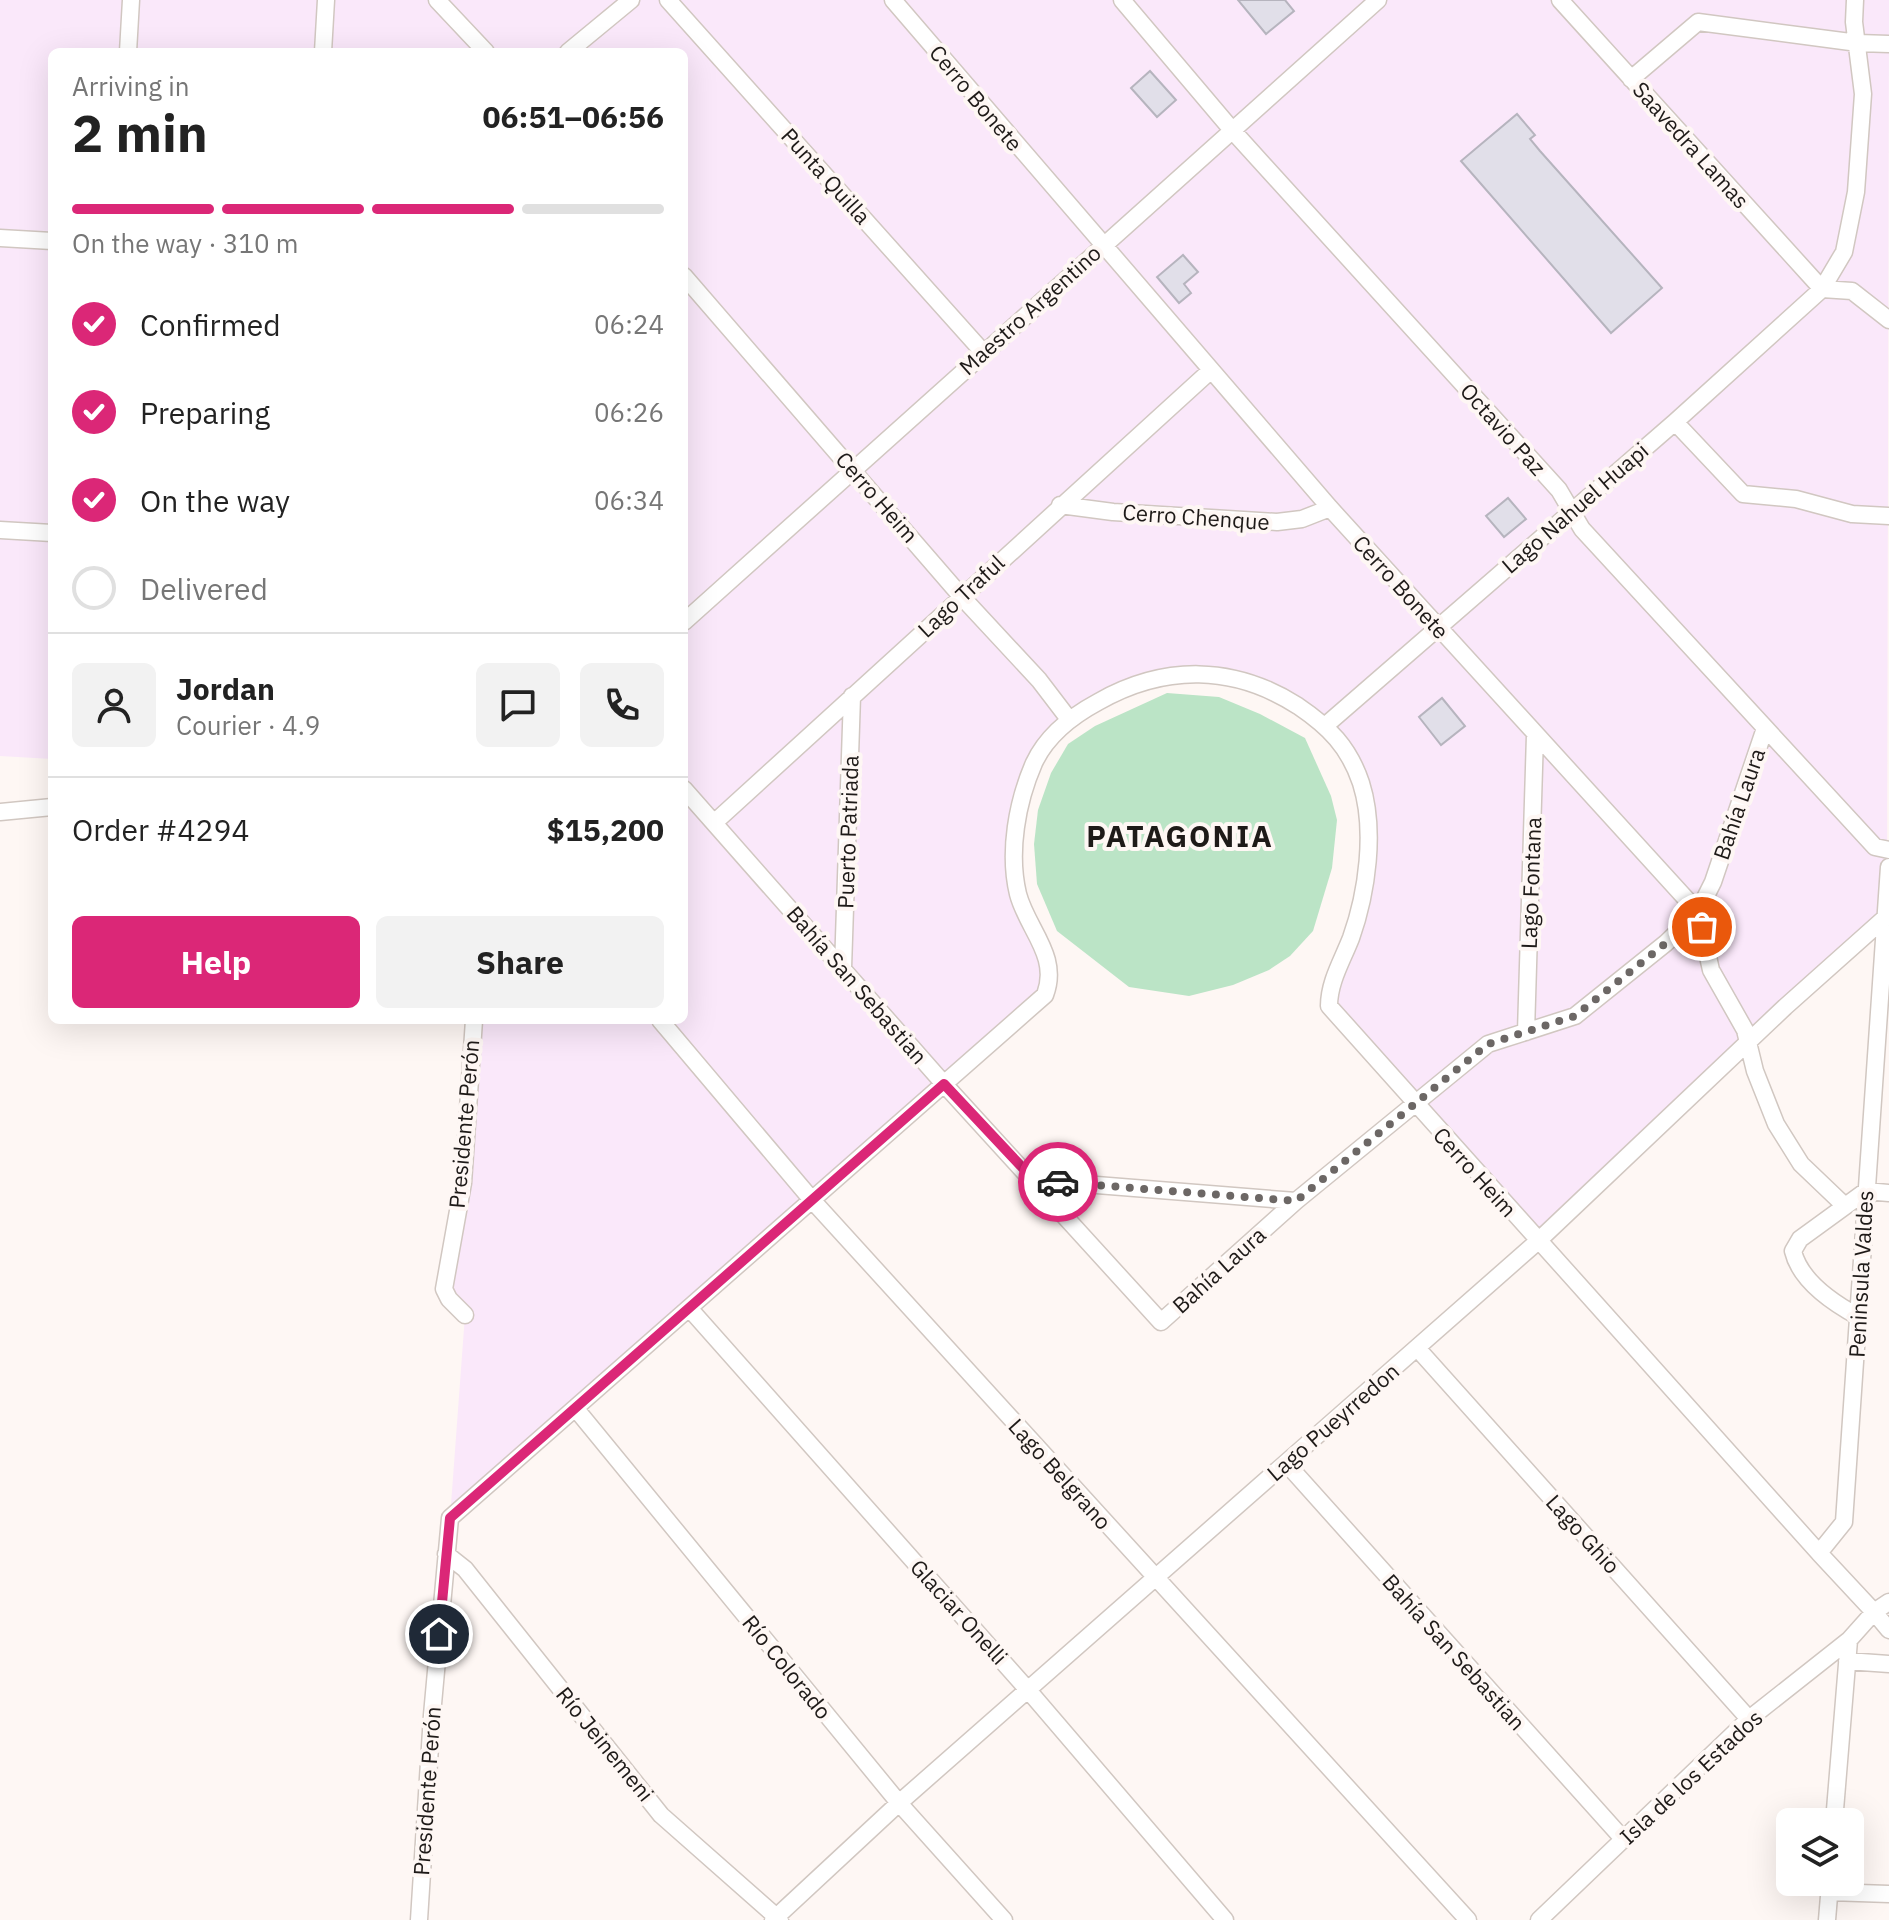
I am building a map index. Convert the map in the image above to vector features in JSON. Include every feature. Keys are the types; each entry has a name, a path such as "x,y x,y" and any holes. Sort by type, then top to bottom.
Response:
{"street":[{"path":"128,48 131,0"},
{"path":"323,48 326,0"},
{"path":"437,0 482,48"},
{"path":"573,48 631,0"},
{"name":"Punta Quilla","path":"668,0 983,352"},
{"name":"Cerro Bonete","path":"893,0 1209,372 1698,912"},
{"name":"Octavio Paz","path":"1122,0 1232,130 1559,490 1582,529 1764,731 1875,847 1889,850"},
{"name":"Maestro Argentino","path":"688,618 1378,0"},
{"name":"Saavedra Lamas","path":"1560,0 1822,289"},
{"path":"1855,0 1863,94 1856,192 1844,252 1822,289 1852,291 1889,320"},
{"path":"1631,79 1698,22 1858,43 1889,44"},
{"path":"0,238 48,241"},
{"name":"Cerro Heim","path":"688,281 961,596 1039,680 1068,718"},
{"name":"Lago Nahuel Huapi","path":"1326,725 1675,422 1822,289"},
{"name":"Lago Traful","path":"715,822 1209,372"},
{"path":"1675,422 1743,494 1796,499 1852,514 1889,516"},
{"name":"Cerro Chenque","path":"1060,505 1113,512 1277,522 1302,519 1330,508"},
{"path":"0,530 48,533"},
{"name":"Cerro Heim","path":"944,1084 1045,995 1051,981 1049,963 1018,895 1014,853 1021,802 1035,761 1068,718 1115,692 1153,680 1199,673 1236,677 1270,689 1326,725 1349,751 1362,785 1369,821 1364,881 1352,935 1329,990 1329,1006 1537,1242 1819,1553"},
{"name":"Puerto Patriada","path":"843,968 852,696"},
{"name":"Bahía Laura","path":"1161,1322 1296,1201 1488,1044 1575,1016 1666,943 1698,912 1713,882 1764,731"},
{"name":"Lago Fontana","path":"1526,1032 1535,735"},
{"name":"Bahía San Sebastian","path":"688,793 944,1084 1161,1322"},
{"path":"0,812 48,807"},
{"name":"Peninsula Valdes","path":"1819,1553 1844,1522 1889,867"},
{"path":"1698,912 1711,970 1742,1023 1776,1124 1801,1164 1845,1206"},
{"name":"Lago Pueyrredon","path":"776,1919 899,1803 1537,1242 1887,916"},
{"name":"Presidente Perón","path":"465,1315 444,1289 463,1183 474,1024"},
{"name":"Lago Belgrano","path":"663,1024 812,1200 1468,1920"},
{"path":"576,1409 944,1084"},
{"path":"1034,1180 1296,1201"},
{"path":"1859,1317 1823,1294 1796,1263 1793,1251 1800,1239 1866,1191 1889,1193"},
{"name":"Glaciar Onelli","path":"689,1308 1028,1690 1225,1920"},
{"name":"Lago Ghio","path":"1417,1348 1749,1719"},
{"name":"Presidente Perón","path":"419,1920 432,1715 450,1518 576,1409"},
{"name":"Río Colorado","path":"576,1409 899,1803 1004,1920"},
{"name":"Bahía San Sebastian","path":"1286,1463 1624,1840"},
{"path":"1819,1553 1882,1607 1889,1630"},
{"name":"Río Jeinemeni","path":"446,1554 465,1569 661,1815 776,1919"},
{"path":"1835,1808 1849,1640 1882,1607"},
{"name":"Isla de los Estados","path":"1539,1920 1749,1719 1849,1640"},
{"path":"1847,1661 1889,1664"},
{"path":"1864,1891 1889,1894"},
{"path":"1827,1920 1828,1896"}],"shaded area":[{"path":"0,0 1889,0 1887,916 1537,1242 1329,1006 1364,881 1362,785 1326,725 1236,677 1153,680 1068,719 1035,761 1014,853 1050,981 450,1518 465,1315 449,1299 474,1024 688,1024 688,48 48,48 48,759 0,756"}],"green space":[{"path":"1167,693 1219,697 1305,738 1331,796 1337,820 1332,868 1313,931 1290,956 1269,970 1233,985 1189,996 1129,987 1057,931 1037,884 1034,844 1038,810 1051,773 1068,744 1095,726"}],"building":[{"path":"1238,0 1285,0 1294,11 1266,34"},
{"path":"1150,71 1176,100 1157,117 1131,88"},
{"path":"1517,114 1535,135 1530,139 1540,151 1662,288 1611,333 1461,161"},
{"path":"1183,255 1198,272 1184,284 1191,293 1179,303 1157,277"},
{"path":"1508,498 1526,519 1504,537 1486,516"},
{"path":"1442,698 1465,726 1441,745 1419,717"}],"way so far":[{"path":"1058,1182 1296,1201 1488,1044 1575,1016 1666,943 1698,912 1702,927"}],"district":[{"name":"PATAGONIA","path":"1180,837"}],"route":[{"path":"439,1634 450,1518 944,1084 1034,1180 1058,1182"}]}
